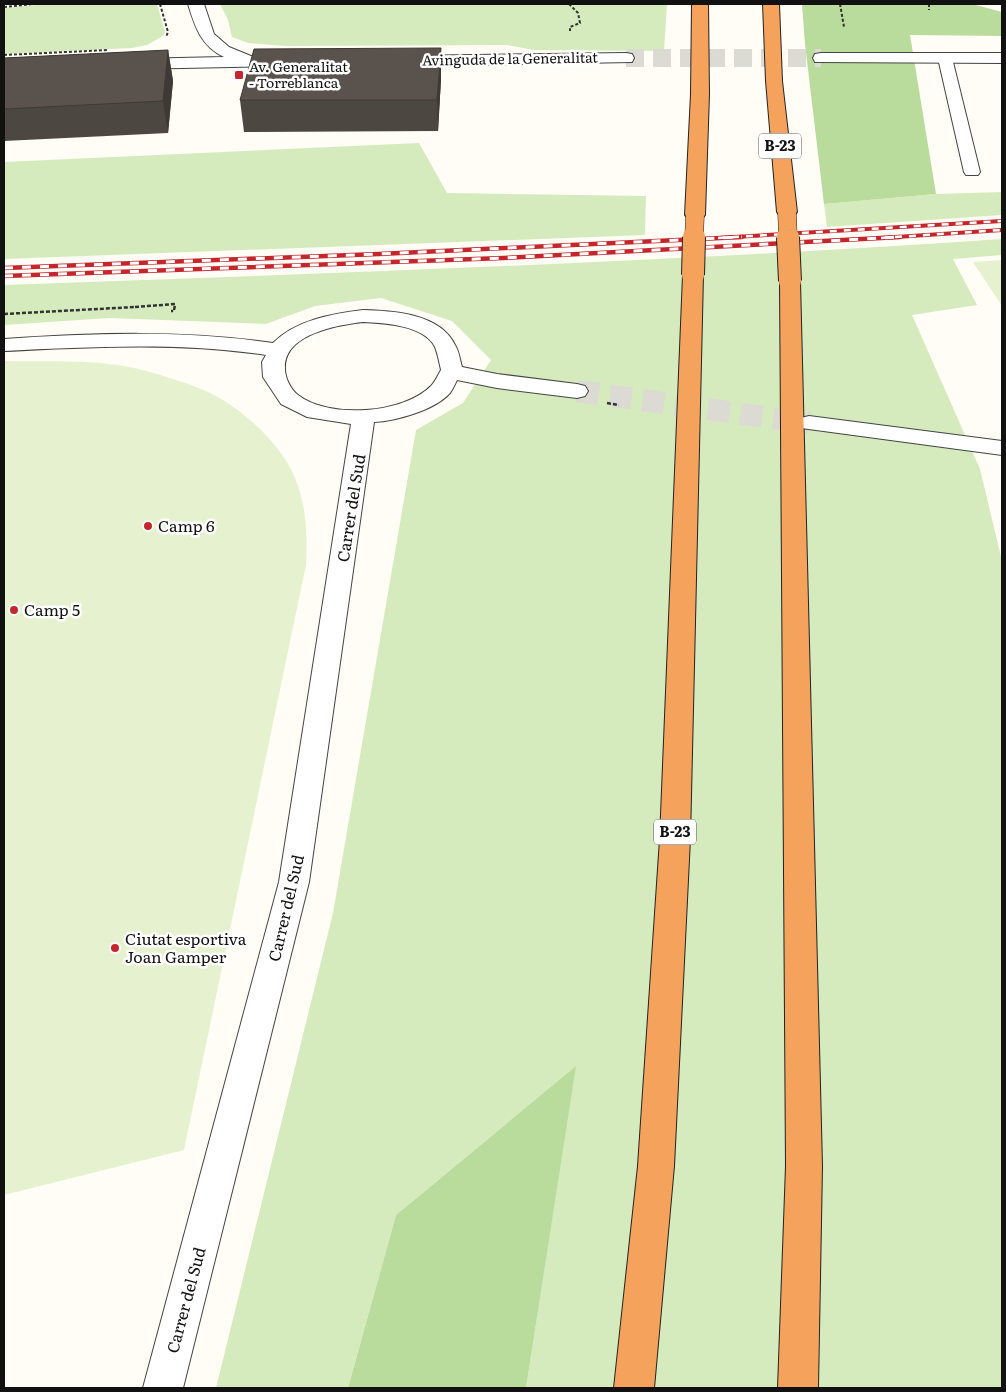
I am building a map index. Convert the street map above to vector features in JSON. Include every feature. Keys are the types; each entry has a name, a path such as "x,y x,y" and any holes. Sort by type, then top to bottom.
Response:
{"highway":[{"name":"B-23","path":"634,1388 656,1166 674,848 700,94 700,4"},
{"name":"B-23","path":"771,4 774,81 787,212 790,281 804,1166 798,1388"}],"street":[{"path":"196,4 204,33 214,45 226,52 253,61"},
{"path":"154,63 176,57 192,47 204,33"},
{"path":"116,57 154,63 306,61"},
{"name":"Avinguda de la Generalitat","path":"384,61 626,58"},
{"path":"821,58 1002,58"},
{"path":"363,316 389,317 415,323 430,330 440,338 452,355 454,363 452,372 447,382 435,395 420,404 400,412 363,418 324,414 304,408 288,399 277,386 272,366 279,350 299,333 317,324 363,316"},
{"path":"4,346 113,339 229,342 279,350"},
{"path":"452,372 497,381 577,391"},
{"name":"Carrer del Sud","path":"162,1388 294,882 363,418"},
{"path":"809,423 1002,448"}],"lane":[{"path":"945,58 972,172"}],"path":[{"path":"4,7 33,4"},
{"path":"840,4 844,27"},
{"path":"929,4 930,10"},
{"path":"4,55 116,57"},
{"path":"4,314 175,304 174,311 164,312"}],"green space":[{"path":"46,4 157,4 165,32 163,36 147,45 132,48 4,54 4,8"},
{"path":"220,4 667,4 664,51 534,50 507,45 285,46 248,43 232,37 228,20"},
{"path":"802,4 972,4 1002,12 1002,36 910,35 936,194 824,204"},
{"path":"419,143 447,193 646,196 645,235 4,259 4,162"},
{"path":"1002,192 1002,215 827,227 824,204 936,194"},
{"path":"1002,239 1002,255 953,259 977,305 912,315 980,469 1002,561 1002,1388 526,1388 575,1067 396,1215 348,1388 216,1388 333,913 416,430 463,403 491,360 452,321 381,298 315,306 266,324 109,318 4,325 4,285 628,260"},
{"path":"1002,260 1002,306 973,262"},
{"name":"Ciutat esportiva Joan Gamper","path":"4,361 114,364 158,374 222,399 249,419 274,444 292,472 298,486 305,515 306,565 184,1150 4,1195"},
{"path":"576,1066 526,1388 348,1388 396,1215"}],"building":[{"path":"441,48 437,100 240,100 254,49"},
{"path":"168,50 163,101 4,109 4,58"}],"tunnel":[{"path":"626,58 821,58"},
{"path":"577,391 809,423"}],"railway":[{"path":"718,238 1002,221"},
{"path":"881,238 1002,230"},
{"path":"4,268 379,254 742,237"},
{"path":"4,276 503,258 900,237"}],"place":[{"name":"Av. Generalitat - Torreblanca","path":"239,75"},
{"name":"Camp 6","path":"148,526"},
{"name":"Camp 5","path":"14,610"},
{"name":"Ciutat esportiva Joan Gamper","path":"115,948"}]}
